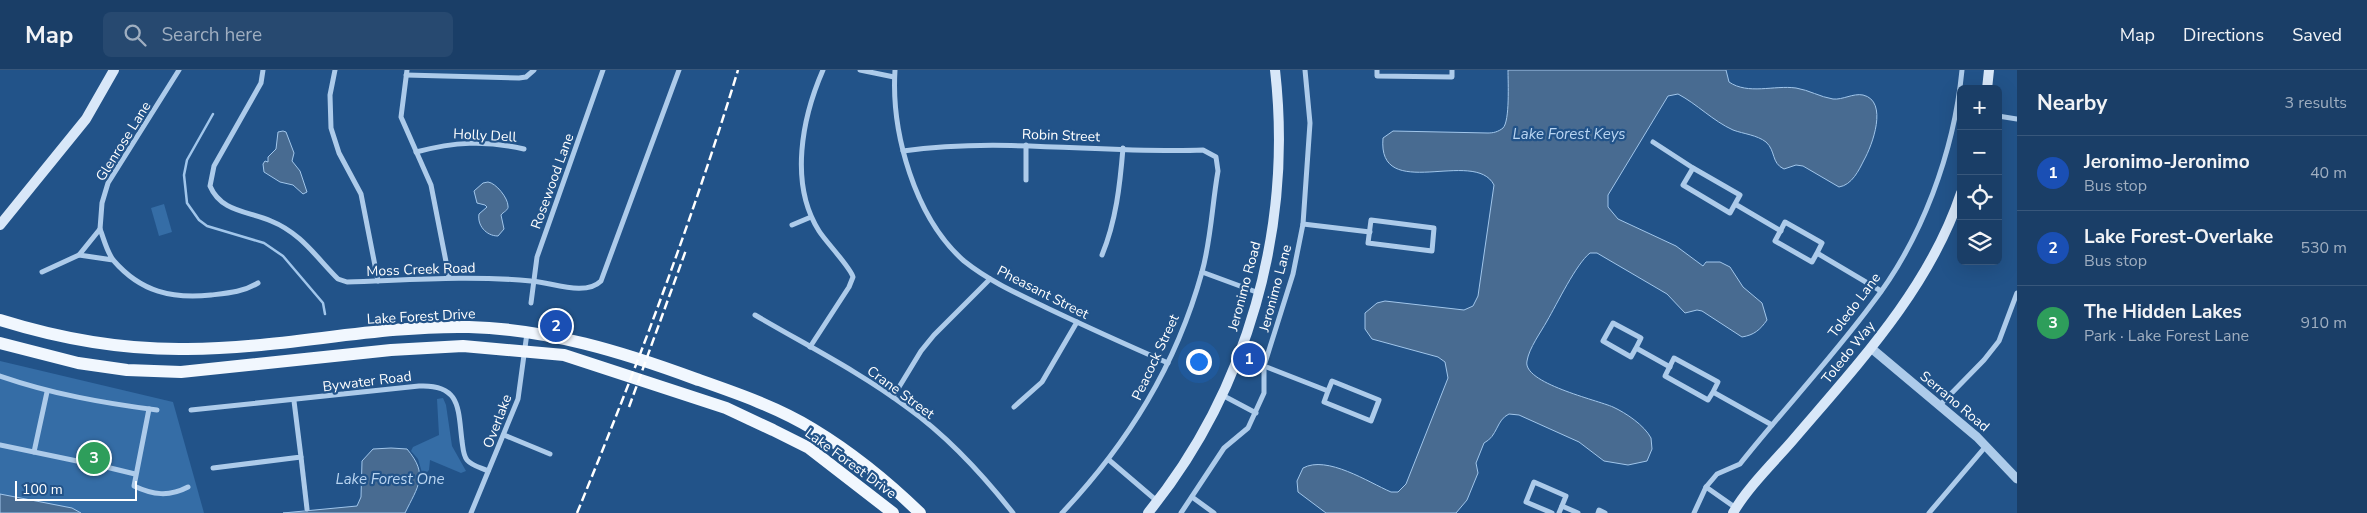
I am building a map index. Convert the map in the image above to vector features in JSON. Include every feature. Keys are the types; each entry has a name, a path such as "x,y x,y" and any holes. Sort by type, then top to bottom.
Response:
{"main road":[{"path":"0,224 86,119 114,70"},
{"name":"Jeronimo Road","path":"1148,513 1195,447 1222,395 1250,324 1259,293 1269,253 1276,207 1280,124 1276,70"},
{"path":"1987,85 1989,70"},
{"name":"Toledo Way","path":"1734,511 1871,348 1912,292 1941,238 1957,202"},
{"name":"Lake Forest Drive","path":"0,320 44,334 92,342 127,347 188,349 403,330 469,327 528,332 630,355 747,397 812,428 869,468 920,513"},
{"name":"Lake Forest Drive","path":"0,343 78,363 127,370 181,372 400,349 464,346 526,350 564,355 726,408 809,448 893,513"}],"street":[{"name":"Glenrose Lane","path":"180,70 108,183 102,203 100,229 113,260 141,283 155,291 172,295 198,296 245,291 258,283"},
{"name":"Moss Creek Road","path":"263,70 261,83 214,166 210,180 213,193 220,202 274,222 298,236 342,281 449,277 534,281 583,288 597,285 601,281 679,70"},
{"path":"335,70 330,95 331,128 339,153 360,194 378,281"},
{"path":"456,70 463,77"},
{"path":"449,277 431,185 400,118 406,73 519,78 526,77 534,70"},
{"name":"Rosewood Lane","path":"531,303 540,246 603,70"},
{"path":"810,347 849,287 853,277 811,217 803,181 802,155 806,124 822,70"},
{"path":"860,70 894,77"},
{"name":"Pheasant Street","path":"895,70 894,97 903,151 909,173 930,218 963,260 990,279 1077,322 1168,363"},
{"name":"Jeronimo Lane","path":"1180,513 1224,448 1245,432 1256,413 1264,393 1264,366 1293,274 1303,224 1310,123 1305,70"},
{"path":"1377,70 1377,76 1452,77 1452,70"},
{"name":"Toledo Lane","path":"1694,513 1706,487 1717,474 1740,464 1882,291 1924,216 1933,192 1950,135 1962,70"},
{"path":"2002,117 2017,119"},
{"path":"1653,142 1740,196 1730,213 1683,186 1693,168"},
{"name":"Holly Dell","path":"416,152 449,143 504,144 524,148"},
{"name":"Robin Street","path":"903,151 944,145 1026,145 1203,150 1216,157"},
{"path":"1026,145 1026,180"},
{"path":"1102,255 1112,225 1120,187 1123,148"},
{"name":"Peacock Street","path":"1062,513 1109,460 1142,409 1168,363 1202,272 1218,171 1216,157"},
{"path":"1735,204 1781,231"},
{"path":"792,226 811,217"},
{"path":"1371,220 1434,228 1432,251 1368,243 1370,232 1371,220"},
{"path":"1785,222 1822,243 1817,252 1812,262 1775,241 1785,222"},
{"path":"1303,224 1370,232"},
{"path":"42,272 79,255 100,229"},
{"path":"1817,252 1882,291"},
{"path":"79,255 113,260"},
{"path":"1202,272 1259,293"},
{"path":"893,398 921,351 934,335 990,279"},
{"path":"1939,406 1984,360 1999,341 2017,294"},
{"name":"Crane Street","path":"755,315 853,371 909,408 967,461 1013,513"},
{"path":"1014,407 1042,382 1077,322"},
{"path":"1613,323 1641,338 1636,348 1631,357 1603,341 1613,323"},
{"name":"Overlake","path":"471,513 518,399 528,332"},
{"path":"1636,348 1670,367"},
{"name":"Serrano Road","path":"1871,348 1986,446 2017,479"},
{"path":"1674,358 1718,382 1713,392 1708,400 1665,376 1674,358"},
{"path":"1264,366 1328,391"},
{"path":"0,376 47,392 115,406 157,410"},
{"path":"1332,380 1380,400 1371,421 1324,402 1328,391 1332,380"},
{"name":"Bywater Road","path":"191,410 294,401 419,386 439,387 449,392 457,402 465,456 473,464 488,471"},
{"path":"34,452 47,392"},
{"path":"1713,392 1772,424"},
{"path":"1222,395 1256,413"},
{"path":"294,401 307,509"},
{"path":"149,409 134,486 150,493 172,493 188,487"},
{"path":"504,435 550,454"},
{"path":"0,445 78,461"},
{"path":"1929,513 1986,446"},
{"path":"213,468 301,457"},
{"path":"1109,460 1157,501"},
{"path":"102,466 135,474"},
{"path":"1552,513 1526,502 1534,482 1566,496 1559,513"},
{"path":"1706,487 1734,511"},
{"path":"1192,497 1214,513"},
{"path":"1562,506 1578,513"},
{"path":"1598,513 1599,510 1605,513"}],"shaded area":[{"path":"164,204 172,232 159,236 151,208"},
{"path":"0,361 173,402 204,513 0,513"},
{"path":"443,398 446,405 452,446 466,471 461,473 430,460 429,470 423,476 418,459 411,451 413,447 439,435 437,399"}],"water":[{"name":"Lake Forest Keys","path":"1508,70 1726,70 1729,82 1744,88 1788,87 1833,99 1863,95 1871,99 1875,106 1876,124 1871,145 1857,172 1848,183 1839,187 1803,166 1796,165 1784,169 1777,164 1766,142 1755,136 1733,130 1678,94 1668,96 1608,195 1608,207 1618,219 1676,246 1703,266 1706,262 1720,262 1730,267 1743,287 1762,303 1767,320 1764,324 1753,333 1742,337 1702,311 1697,310 1685,313 1667,294 1597,253 1590,253 1573,275 1533,346 1527,361 1529,369 1536,376 1562,390 1613,407 1634,420 1651,438 1652,449 1647,461 1628,465 1604,461 1579,442 1519,415 1509,414 1502,420 1489,440 1484,443 1476,463 1478,473 1467,500 1456,513 1326,513 1298,492 1297,481 1303,468 1313,465 1335,467 1391,492 1398,492 1406,484 1448,378 1445,362 1438,357 1372,339 1365,329 1365,313 1377,303 1385,301 1464,310 1473,306 1478,296 1494,185 1484,175 1468,171 1410,172 1395,168 1385,157 1383,138 1393,131 1488,133 1503,128 1507,118"},
{"path":"278,132 286,132 294,153 292,161 300,171 307,192 303,194 293,185 280,182 264,172 263,164 265,161 268,162 268,157 276,149"},
{"path":"488,182 498,188 504,195 508,207 501,215 504,229 498,236 486,232 479,222 479,214 487,207 477,203 474,191 483,183"},
{"name":"Lake Forest One","path":"373,449 407,449 418,466 419,481 405,513 283,513 357,506 361,497 362,461"},
{"path":"0,494 72,508 81,513 0,513"}],"waterway":[{"path":"213,114 187,160 184,175 187,203 199,220 207,226 264,243 283,256 323,303 325,314"}],"railway":[{"path":"577,513 683,238 738,70"},
{"path":"629,407 686,250"}],"place":[{"name":"Lake Forest-Overlake","path":"556,326"},
{"name":"Jeronimo-Jeronimo","path":"1249,359"},
{"name":"The Hidden Lakes","path":"94,458"}]}
